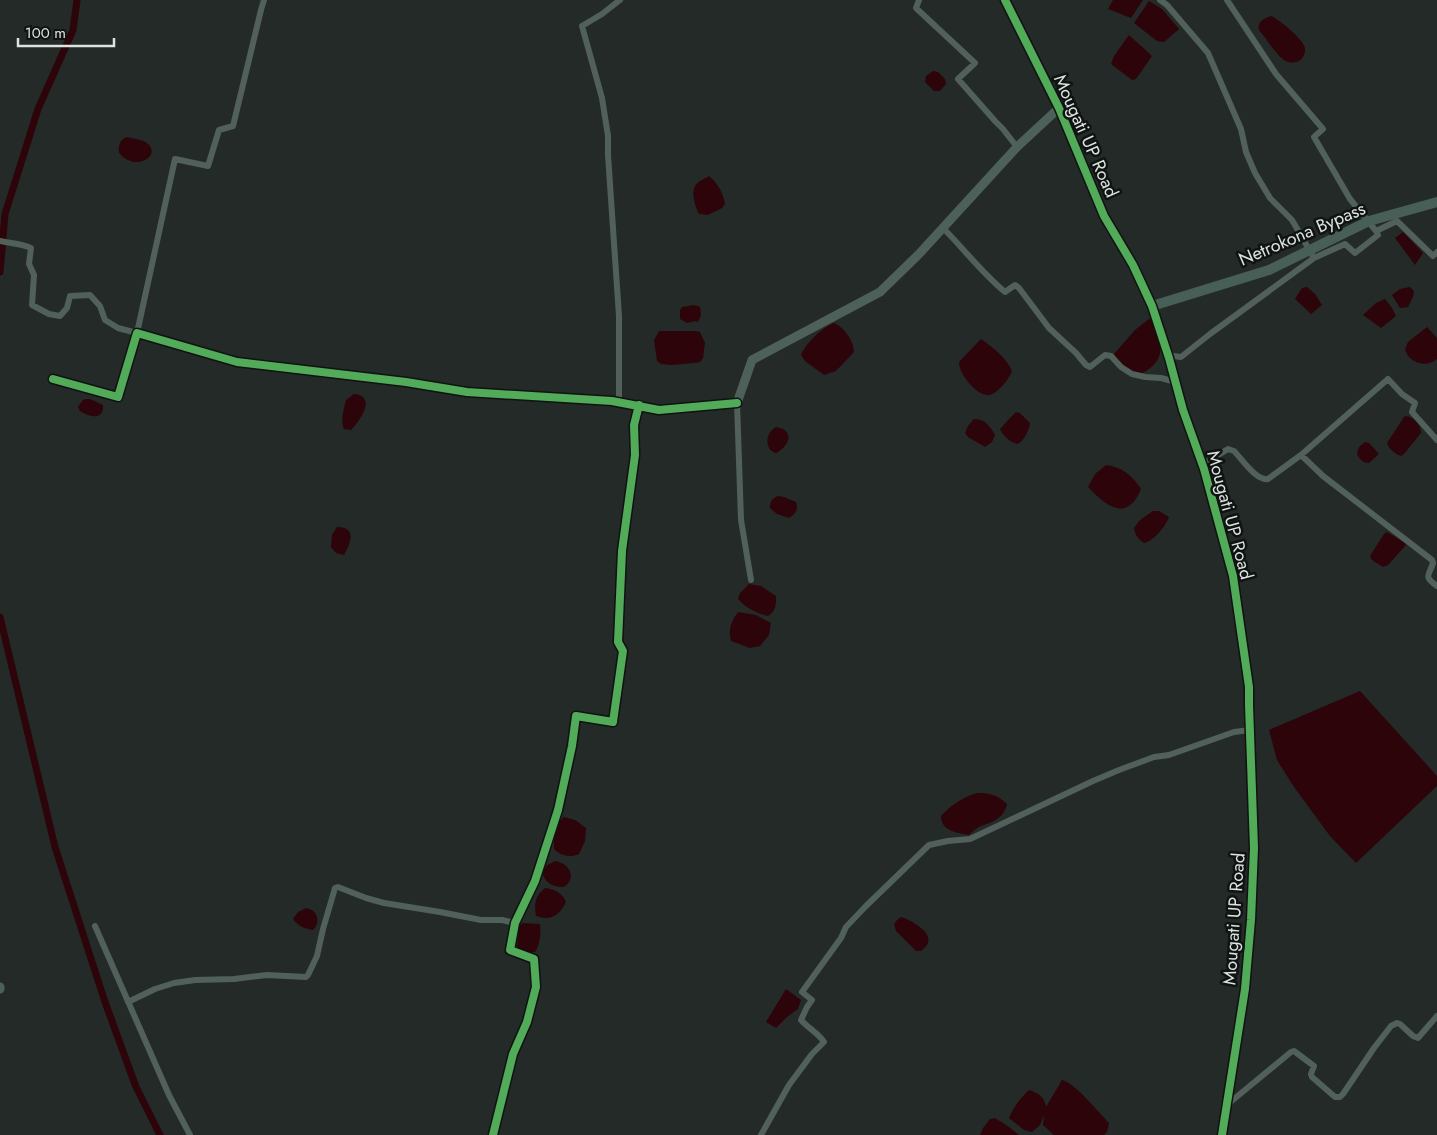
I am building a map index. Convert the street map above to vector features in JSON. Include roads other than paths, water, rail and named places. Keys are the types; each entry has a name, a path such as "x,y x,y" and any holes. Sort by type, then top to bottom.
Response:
{"main road":[{"name":"Netrokona Bypass","path":"1152,306 1269,270 1312,254 1369,222 1437,202"}],"street":[{"path":"53,379 118,397 137,333 175,158 208,166 219,130 233,126 264,0"},
{"path":"619,402 619,316 608,136 602,98 582,26 620,0"},
{"path":"919,0 916,8 975,63 958,79 1017,147"},
{"name":"Mougati UP Road","path":"1006,0 1059,108 1104,216 1133,265 1152,306 1183,410 1202,465 1233,576 1249,687 1254,848 1251,920 1245,989 1222,1135"},
{"path":"1160,0 1167,5 1208,53 1241,129 1246,152 1255,173 1270,198 1292,220 1312,254"},
{"path":"1169,358 1173,356 1181,357 1312,254 1345,244 1355,253 1378,235 1350,199 1314,137 1323,128 1276,74 1227,0"},
{"path":"751,580 741,520 737,404 752,360 880,292 919,254 1017,147 1059,108"},
{"path":"1376,231 1397,221 1433,256 1437,252"},
{"path":"943,228 985,274 1005,292 1015,285 1019,288 1049,328 1086,365 1090,367 1105,355 1111,356 1121,367 1132,374 1176,382"},
{"path":"0,241 18,245 26,244 31,248 28,264 34,275 32,305 49,314 60,316 67,308 70,296 90,295 100,306 105,320 118,328 237,362 406,382 467,392 612,401 659,410 737,404"},
{"path":"1202,465 1228,449 1234,451 1263,480 1268,479 1301,455 1388,379 1402,394 1415,403 1412,412 1437,440"},
{"path":"493,1135 514,1054 527,1022 536,987 534,959 510,950 515,923 535,881 558,810 572,746 576,716 613,722 623,651 618,642 622,551 635,456 634,425 639,405"},
{"path":"1301,455 1323,476 1432,560 1433,563 1428,577 1437,586"},
{"path":"761,1135 789,1085 812,1054 824,1042 801,1020 806,1007 812,1000 802,992 841,938 846,928 929,845 970,839 1119,770 1234,732 1250,730"},
{"path":"128,1002 155,989 174,983 195,980 267,976 306,977 317,956 335,888 338,887 384,903 481,920 502,920 515,923"},
{"path":"95,926 169,1095 190,1135"},
{"path":"1228,1104 1294,1051 1314,1066 1310,1074 1335,1097 1340,1097 1344,1094 1390,1026 1397,1023 1400,1024 1418,1038 1437,1016"}],"waterway":[{"path":"0,272 5,214 38,109 73,30 77,0"},
{"path":"0,617 55,847 105,1002 136,1087 160,1135"}]}
